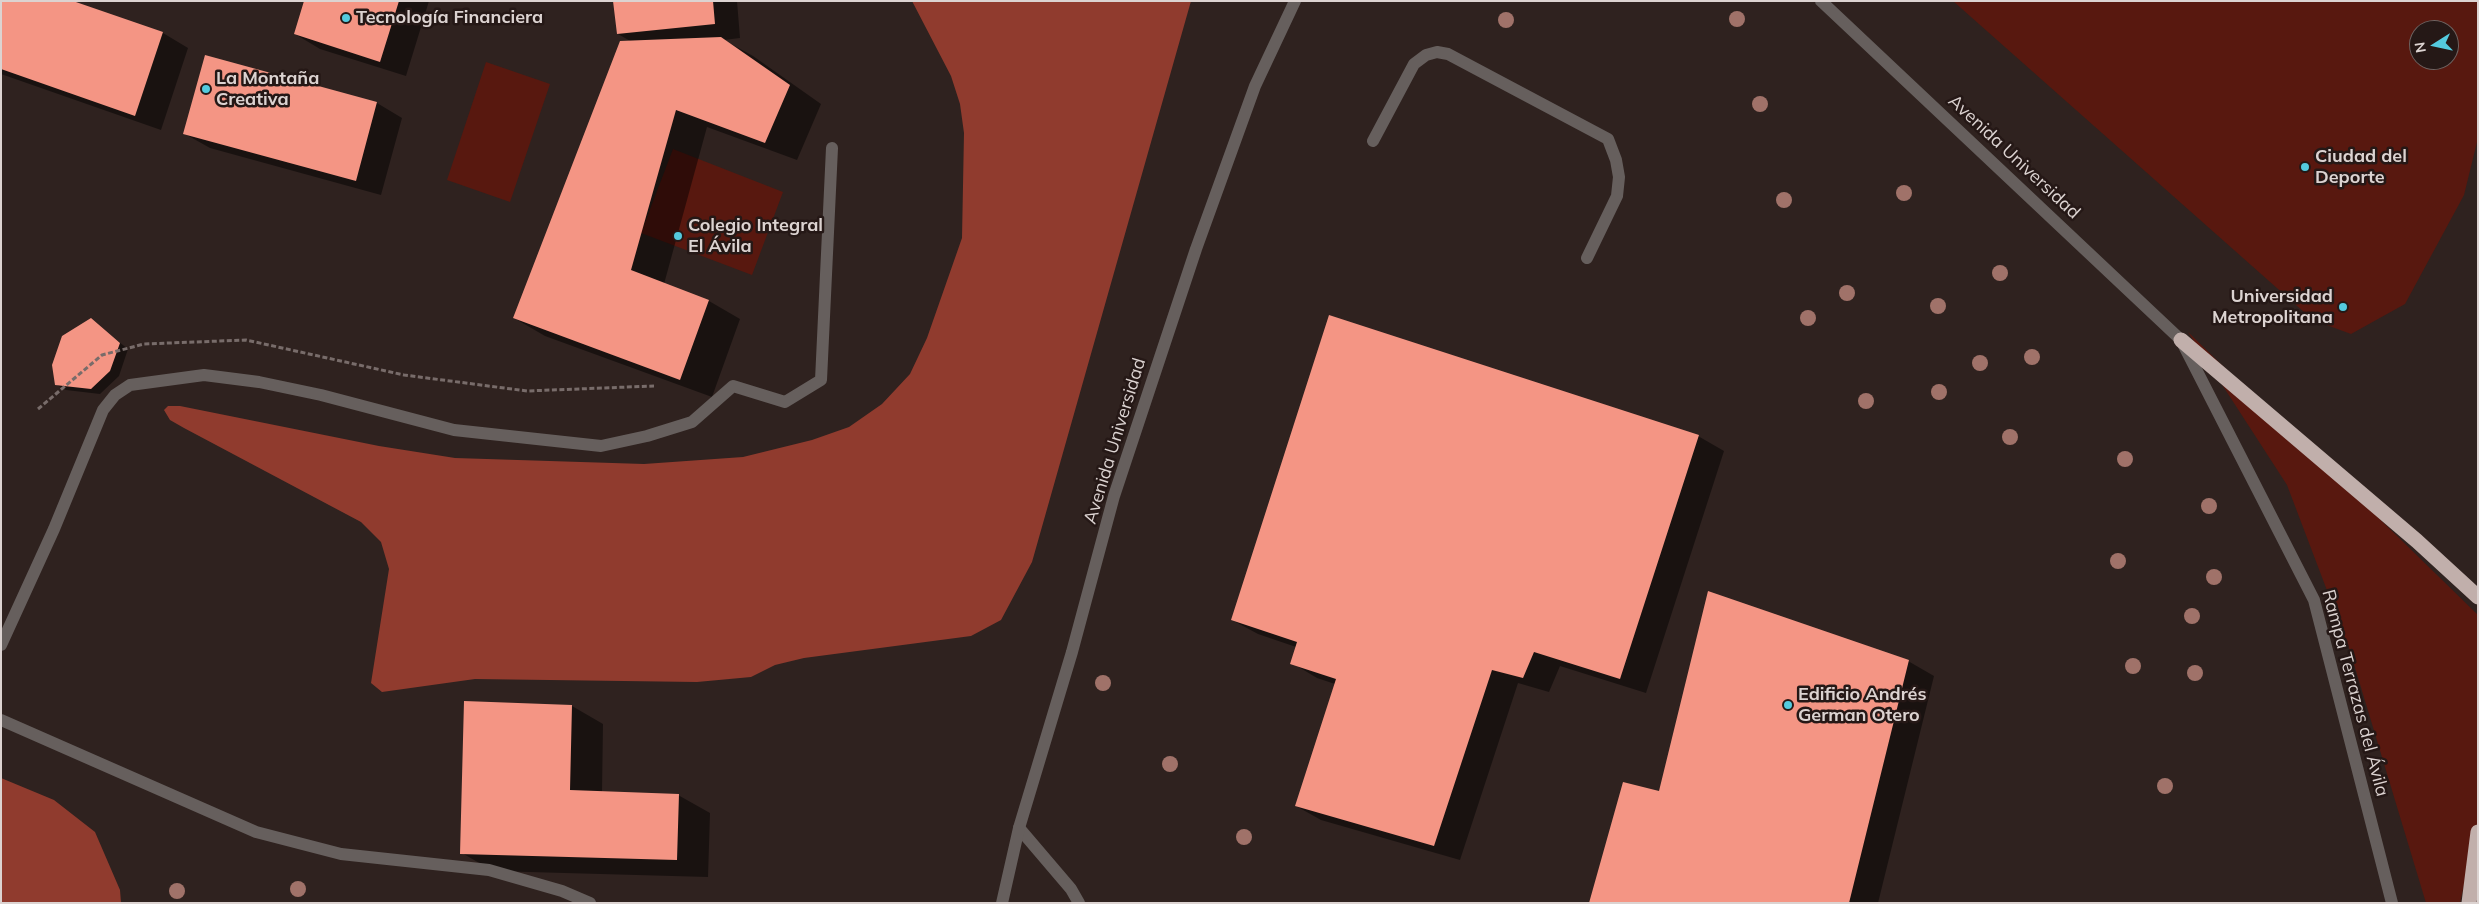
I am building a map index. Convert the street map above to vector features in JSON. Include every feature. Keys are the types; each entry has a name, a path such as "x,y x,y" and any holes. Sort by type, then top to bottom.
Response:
{"highway":[{"path":"2181,340 2417,541 2478,597"},
{"path":"2468,903 2478,832"}],"street":[{"name":"Avenida Universidad","path":"1002,903 1019,828 1072,652 1114,496 1196,248 1255,86 1295,1"},
{"name":"Avenida Universidad","path":"1821,1 2181,340"},
{"path":"1373,141 1414,64 1426,55 1437,52 1448,54 1608,139 1616,160 1619,177 1617,196 1587,258"},
{"path":"1,645 54,529 103,410 115,395 130,385 204,375 259,382 321,395 454,430 601,446 648,436 692,422 733,386 785,402 821,380 832,148"},
{"name":"Rampa Terrazas del Ávila","path":"2181,340 2314,600 2392,903"},
{"path":"1,720 256,832 341,854 489,870 562,891 590,903"},
{"path":"1019,828 1071,889 1079,903"}],"shaded area":[{"path":"912,1 1191,1 1032,562 1001,620 971,636 804,658 775,665 751,677 697,682 475,679 382,692 371,683 389,569 381,542 361,522 184,428 170,420 164,410 168,406 180,406 379,446 455,458 644,464 743,457 812,440 849,427 882,404 910,374 927,338 962,238 964,133 960,104 951,76"},
{"name":"Ciudad del Deporte","path":"1953,1 2478,1 2478,138 2464,195 2405,304 2351,334 2313,320"},
{"path":"486,62 550,84 510,202 447,180"},
{"path":"673,149 783,192 752,275 641,233"},
{"path":"2188,332 2478,615 2478,822 2460,903 2426,903 2350,651 2287,485"},
{"path":"1,778 54,800 95,832 120,890 121,903 1,903"}],"building":[{"path":"1,1 73,1 163,32 135,116 1,69"},
{"name":"Tecnología Financiera","path":"304,1 399,1 380,62 294,34"},
{"path":"613,1 713,1 715,24 617,34"},
{"path":"721,37 790,85 765,143 676,110 631,270 709,300 680,380 513,318 620,41"},
{"path":"205,55 377,102 356,181 183,134"},
{"path":"1329,315 1699,435 1620,679 1534,652 1523,678 1492,670 1434,846 1295,806 1336,679 1290,664 1297,642 1231,620"},
{"path":"91,318 120,343 110,371 91,389 55,385 52,365 62,336"},
{"name":"Edificio Andrés German Otero","path":"1708,591 1909,660 1849,903 1589,903 1623,782 1659,791"},
{"path":"464,701 572,705 570,790 679,794 677,860 460,854"}],"place":[{"name":"Tecnología Financiera","path":"346,18"},
{"name":"La Montaña Creativa","path":"206,89"},
{"name":"Ciudad del Deporte","path":"2305,167"},
{"name":"Colegio Integral El Ávila","path":"678,236"},
{"name":"Universidad Metropolitana","path":"2343,307"},
{"name":"Edificio Andrés German Otero","path":"1788,705"}]}
